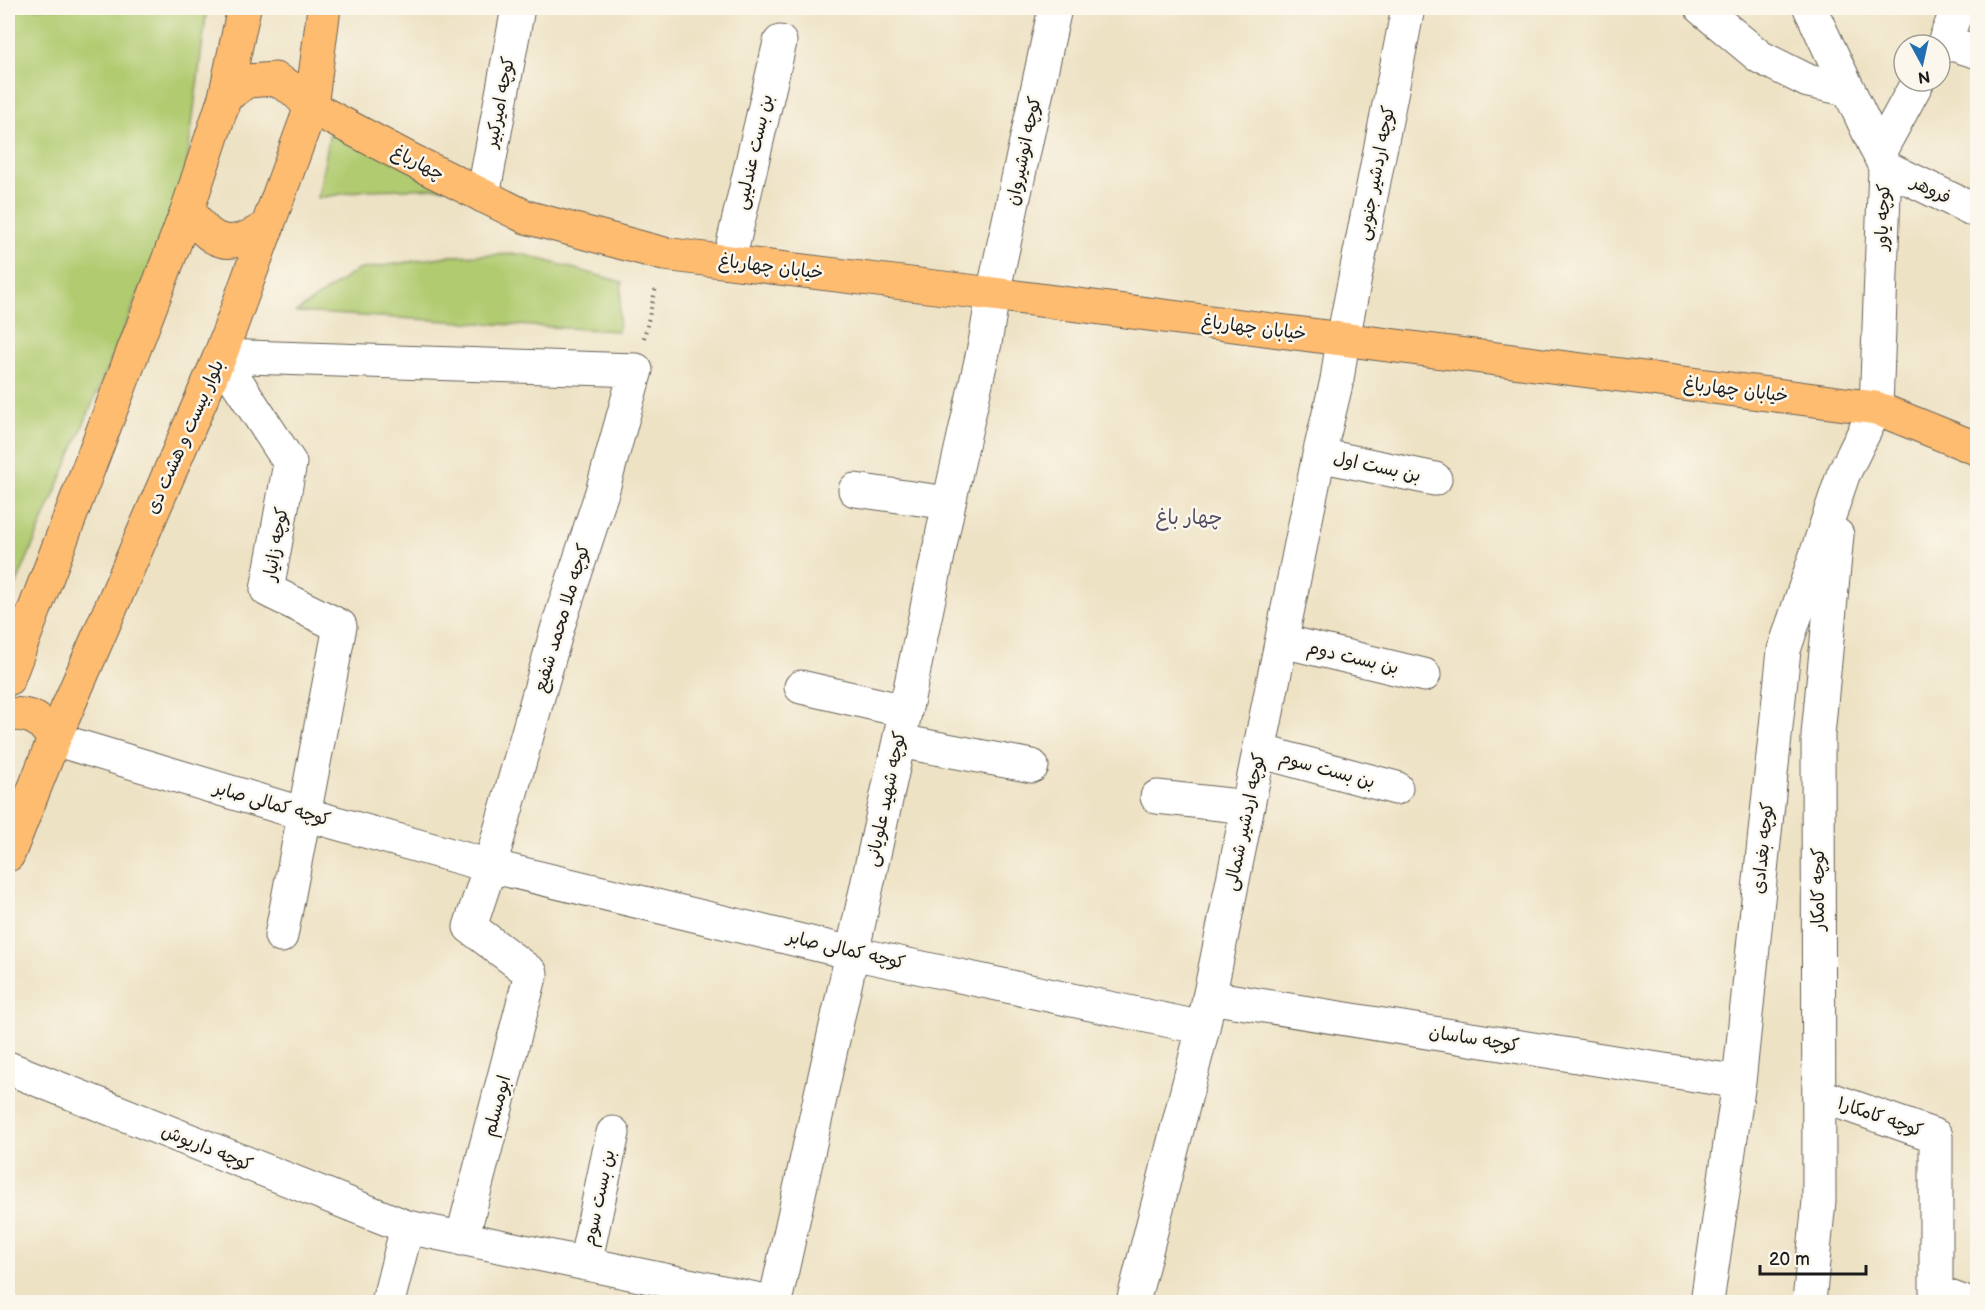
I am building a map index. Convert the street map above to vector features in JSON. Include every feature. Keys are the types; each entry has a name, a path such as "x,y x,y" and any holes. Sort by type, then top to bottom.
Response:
{"main road":[{"path":"8,679 188,208 225,97 244,8"},
{"name":"بلوار بیست و هشت دی","path":"8,855 54,739 220,356 311,107 324,8"},
{"name":"چهارباغ","path":"225,97 248,81 275,78 293,89 311,107 526,217"},
{"path":"188,208 200,227 214,238 234,241 252,237 268,226"},
{"name":"خیابان چهارباغ","path":"526,217 664,254 1876,408 1977,449"},
{"path":"8,714 26,714 44,723 54,739"}],"street":[{"name":"کوچه امیرکبیر","path":"483,196 518,8"},
{"name":"کوچه انوشیروان","path":"993,294 1054,8"},
{"name":"کوچه اردشیر جنوبی","path":"1343,339 1408,8"},
{"path":"1701,8 1760,57 1808,81 1849,90"},
{"name":"کوچه یاور","path":"1810,8 1882,160 1876,408"},
{"path":"1947,33 1958,8"},
{"name":"بن بست عندلیبی","path":"729,261 780,42"},
{"path":"1952,45 1977,52"},
{"path":"1882,160 1913,93"},
{"name":"فروهر","path":"1882,160 1977,212"},
{"name":"کوچه شهید علویانی","path":"773,1302 902,726 985,343 993,294"},
{"name":"کوچه اردشیر شمالی","path":"1133,1302 1206,1012 1281,641 1337,380 1343,339"},
{"path":"220,356 636,370"},
{"name":"کوچه زانیار","path":"220,356 290,463 267,590 340,626 304,814"},
{"name":"کوچه ملا محمد شفیع","path":"490,867 559,623 602,492 636,370"},
{"name":"کوچه بغدادی","path":"1707,1302 1740,1082 1744,1023 1784,650 1843,475 1876,408"},
{"name":"بن بست اول","path":"1320,455 1435,479"},
{"name":"کوچه کامکار","path":"1809,1302 1819,1202 1818,735 1843,475"},
{"path":"855,490 949,503"},
{"name":"بن بست دوم","path":"1281,641 1424,675"},
{"path":"801,687 902,726 1032,766"},
{"name":"کوچه کمالی صابر","path":"54,739 490,867 852,952 1206,1012"},
{"name":"بن بست سوم","path":"1259,751 1396,788"},
{"path":"1157,797 1248,807"},
{"path":"280,936 304,814"},
{"name":"ابومسلم","path":"462,1239 531,973 470,927 490,867"},
{"name":"کوچه ساسان","path":"1206,1012 1740,1082"},
{"name":"کوچه داریوش","path":"8,1068 407,1227 773,1302"},
{"name":"کوچه کامکار۱","path":"1819,1095 1936,1136 1936,1292 1963,1302"},
{"name":"بن بست سوم","path":"585,1264 613,1133"},
{"path":"388,1302 407,1227"}],"path":[{"path":"636,370 664,254"}],"green space":[{"path":"8,8 207,8 184,186 8,604"},
{"path":"332,121 443,188 366,190 318,198"},
{"path":"522,254 622,282 618,331 296,312 357,270 447,256"}],"district":[{"name":"چهار باغ","path":"1189,518"}]}
